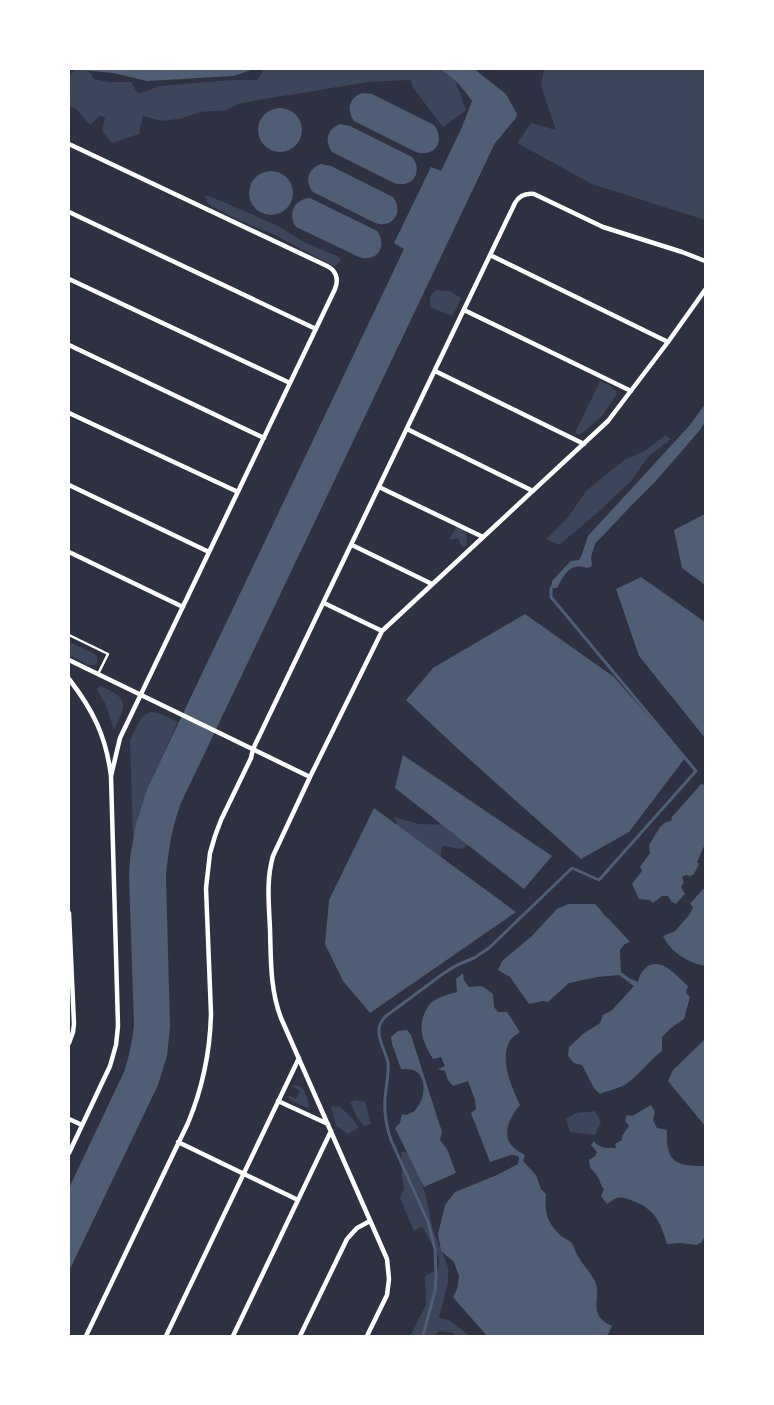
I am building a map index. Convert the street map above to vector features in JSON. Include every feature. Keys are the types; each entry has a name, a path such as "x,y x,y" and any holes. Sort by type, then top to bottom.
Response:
{"street":[{"path":"69,144 327,266 337,275 337,284 316,329 120,738 111,776"},
{"path":"86,1336 192,1114 201,1088 209,1051 211,1014 206,888 210,853 215,836 251,758 253,749 517,199 525,195 534,194 603,228 682,252 705,262"},
{"path":"69,212 316,329"},
{"path":"490,255 668,342"},
{"path":"69,279 290,383"},
{"path":"367,1336 387,1295 386,1259 278,1008 273,988 268,888 273,856 382,631 608,421 705,290"},
{"path":"464,310 631,391"},
{"path":"69,346 264,438"},
{"path":"435,371 584,444"},
{"path":"69,412 238,492"},
{"path":"407,429 533,491"},
{"path":"69,485 209,552"},
{"path":"379,487 483,537"},
{"path":"352,545 432,584"},
{"path":"69,552 183,607"},
{"path":"324,603 382,631"},
{"path":"69,660 310,777"},
{"path":"69,679 83,697 97,721 107,748 111,776 118,1013 118,1036 110,1066 69,1153"},
{"path":"69,913 74,1024 69,1044"},
{"path":"166,1336 299,1058"},
{"path":"278,1101 328,1124"},
{"path":"69,1119 82,1125"},
{"path":"233,1336 331,1131"},
{"path":"178,1142 298,1200"},
{"path":"300,1336 347,1239 357,1228 370,1221"}],"lane":[{"path":"69,635 108,654 98,674"}],"shaded area":[{"path":"69,69 263,69 251,70 234,76 147,81 113,73"},
{"path":"75,69 87,69 94,79 109,82 131,82 138,94 160,86 232,80 257,80 264,69 451,69 466,110 443,127 414,89 410,80 368,82 241,103 226,110 201,112 179,119 162,121 143,116 139,134 112,143 102,131 105,117 99,116 90,125 76,109 69,106 69,77"},
{"path":"440,69 474,69 506,94 517,114 516,118 495,143 181,803 171,839 166,877 170,1027 167,1056 158,1085 69,1271 69,1188 124,1072 134,1026 129,876 136,823 147,789 404,249 394,243 431,167 441,171 462,127 472,101 458,84"},
{"path":"544,69 703,69 705,71 705,113 703,115 705,117 705,220 592,184 517,143 531,123 556,130 541,86"},
{"path":"362,93 372,94 434,125 439,137 437,147 429,153 416,152 354,121 350,113 350,105 354,98"},
{"path":"276,108 284,108 296,114 302,130 296,146 284,152 276,152 264,146 258,134 258,126 264,114"},
{"path":"340,124 350,126 412,157 417,168 414,178 406,184 394,183 332,152 328,144 328,136 332,129"},
{"path":"321,164 331,166 393,197 397,208 395,218 387,224 375,223 313,192 308,180 310,172"},
{"path":"267,171 275,171 287,177 293,193 287,209 275,215 267,215 255,209 249,197 249,189 255,177"},
{"path":"205,195 278,226 304,242 341,259 335,267 275,235 236,219 208,204"},
{"path":"310,198 377,231 381,242 379,252 371,258 359,257 296,227 293,222 292,212 296,204"},
{"path":"436,290 450,291 461,298 452,316 430,307 430,296"},
{"path":"600,381 612,388 617,394 602,416 580,435 575,433"},
{"path":"705,404 705,422 700,430 655,482 595,544 591,557 592,566 572,568 565,574 557,588 551,588 552,581 571,561 579,560 588,536 690,425"},
{"path":"665,435 671,439 649,456 631,481 595,515 559,545 546,539 569,516 586,491 624,460 645,451"},
{"path":"705,514 705,585 682,568 674,530"},
{"path":"457,526 466,530 467,545 462,548 458,538 449,540"},
{"path":"641,577 705,622 705,738 639,656 616,589"},
{"path":"525,614 614,677 685,758 629,832 581,859 406,700 433,668"},
{"path":"69,642 95,654 97,662 95,665 89,665 69,655"},
{"path":"99,685 116,694 123,702 122,713 114,730 106,705 97,690"},
{"path":"151,712 159,713 178,722 147,789 136,822 133,840 130,740 143,716"},
{"path":"403,755 552,856 524,889 395,788"},
{"path":"701,784 705,785 705,844 694,874 682,877 684,882 681,887 685,894 676,904 668,896 662,896 653,903 649,900 639,899 632,884 642,871 640,867 650,853 649,845 660,827 666,822 671,821 672,817"},
{"path":"374,808 516,912 370,1013 343,981 325,944 329,900"},
{"path":"394,817 419,824 467,825 485,834 462,849 442,846 439,868 411,853"},
{"path":"705,889 705,966 675,952 663,936 675,931 690,914 693,907 690,904"},
{"path":"568,904 595,904 630,942 625,944 620,950 621,972 638,982 641,973 647,967 659,964 673,972 688,986 686,993 690,997 684,1019 662,1037 662,1051 626,1084 600,1094 594,1088 582,1065 574,1063 568,1056 569,1047 583,1034 600,1023 603,1015 612,1010 634,986 619,975 597,977 569,983 548,1002 543,1001 529,1004 510,977 498,970 502,961 532,936 557,909"},
{"path":"463,973 464,980 469,987 482,986 493,994 494,1007 498,1012 507,1012 520,1032 511,1039 506,1055 508,1073 520,1105 510,1120 507,1132 508,1137 514,1148 525,1155 523,1161 536,1175 541,1189 546,1194 546,1212 552,1226 561,1236 571,1242 594,1279 597,1286 597,1311 604,1321 612,1326 607,1336 487,1336 453,1297 457,1289 459,1276 454,1262 441,1251 438,1234 445,1205 455,1192 497,1175 518,1164 519,1159 518,1156 511,1155 490,1162 471,1113 476,1109 475,1100 468,1081 453,1086 448,1080 445,1071 438,1069 445,1066 441,1057 433,1059 423,1036 423,1018 429,1005 437,999 457,992 456,979"},
{"path":"407,1030 411,1035 442,1131 440,1140 447,1149 456,1173 424,1187 395,1128 400,1123 402,1114 409,1114 417,1108 424,1090 418,1073 413,1070 401,1069 392,1044 391,1037 398,1031"},
{"path":"705,1039 705,1126 668,1081 673,1070"},
{"path":"296,1085 303,1088 309,1107 307,1108 296,1103 289,1097 288,1095 296,1099 300,1091 292,1086"},
{"path":"355,1100 365,1102 371,1124 364,1126 357,1117 350,1102"},
{"path":"651,1105 655,1112 653,1120 657,1128 667,1130 668,1149 674,1160 685,1165 705,1165 705,1236 701,1243 696,1245 667,1244 657,1219 636,1202 627,1198 619,1198 607,1204 601,1196 604,1189 590,1166 589,1160 597,1152 591,1145 594,1141 601,1147 616,1148 615,1144 622,1140 622,1136 629,1126 625,1121 627,1115 632,1116"},
{"path":"331,1106 340,1107 354,1120 358,1128 348,1134 336,1126"},
{"path":"595,1111 601,1122 595,1135 570,1132 566,1119 576,1113"},
{"path":"412,1151 426,1197 433,1230 448,1267 448,1283 439,1317 449,1320 470,1336 455,1336 453,1333 439,1331 434,1336 410,1336 426,1305 425,1276 438,1269 439,1258 422,1226 414,1231 400,1198 404,1188 401,1152"}],"waterway":[{"path":"423,1336 435,1291 435,1249 428,1222 388,1130 385,1114 388,1063 379,1034 381,1022 386,1016 444,973 489,948 572,868 599,880 696,771 551,597 551,588"}]}
